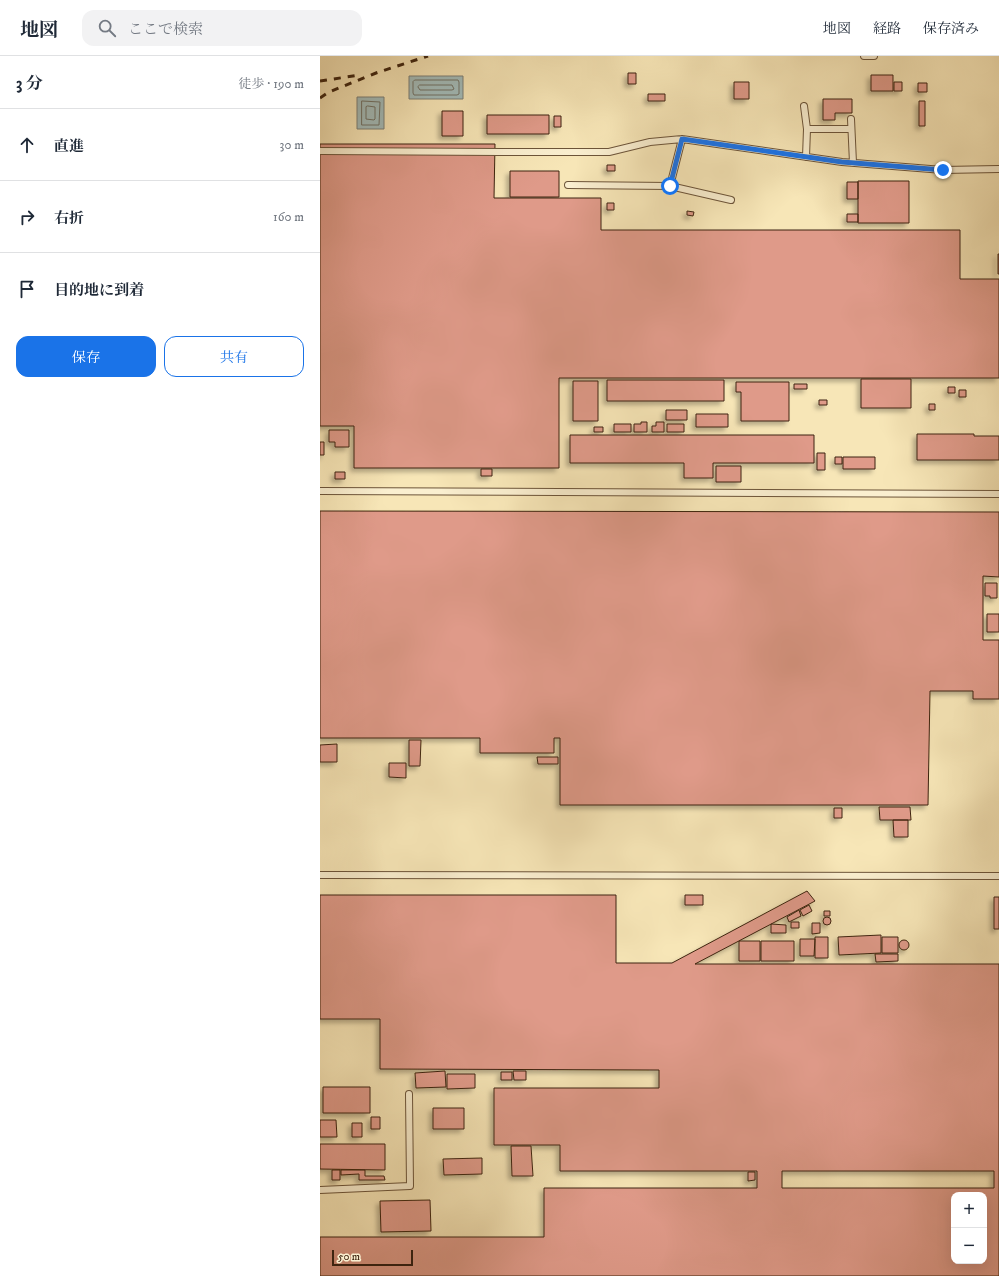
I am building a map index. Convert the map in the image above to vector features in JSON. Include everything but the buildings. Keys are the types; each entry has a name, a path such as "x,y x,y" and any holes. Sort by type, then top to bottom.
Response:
{"lane":[{"path":"864,56 874,56"},
{"path":"804,106 807,128 806,157"},
{"path":"851,119 853,163"},
{"path":"807,128 851,129"},
{"path":"670,186 682,139"},
{"path":"320,151 609,152 650,142 682,139 853,163 943,170 999,170"},
{"path":"568,185 670,186 731,200"},
{"path":"320,491 999,494"},
{"path":"320,875 999,876"},
{"path":"320,1190 410,1186 409,1094"}],"water":[{"path":"409,76 463,76 463,99 409,99"},
{"path":"357,97 384,97 384,129 357,129"}],"railway":[{"path":"320,98 329,92 376,73 428,56"},
{"path":"320,81 360,75"}],"route":[{"path":"670,186 682,139 842,162 943,170"}]}
